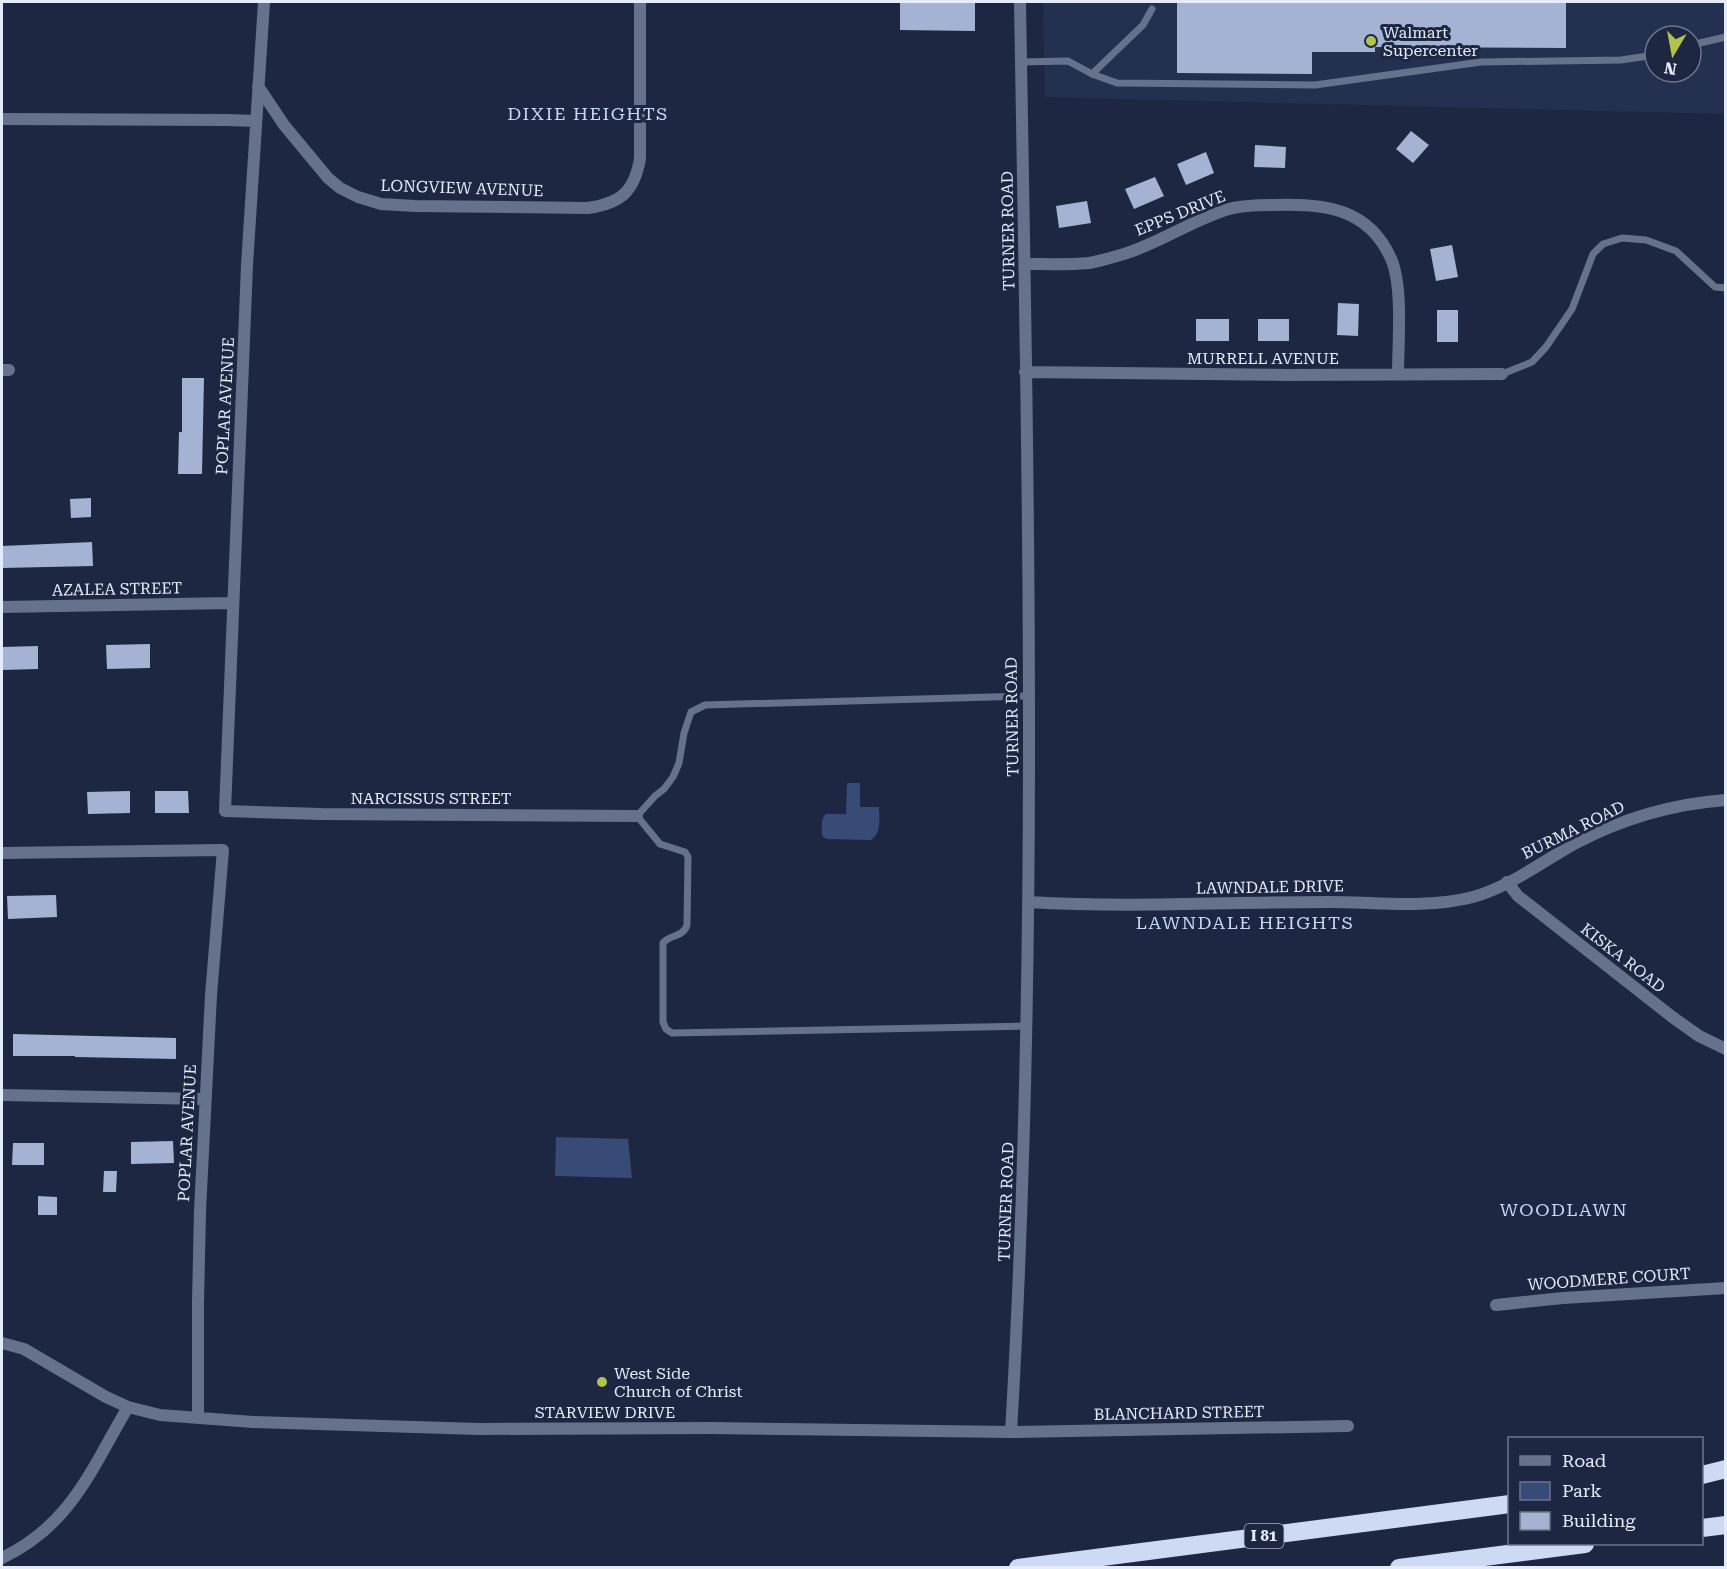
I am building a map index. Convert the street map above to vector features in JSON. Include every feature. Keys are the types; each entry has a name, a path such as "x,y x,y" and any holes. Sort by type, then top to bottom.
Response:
{"highway":[{"path":"1703,1476 1725,1469"},
{"path":"1703,1477 1725,1476"},
{"name":"I 81","path":"1027,1567 1508,1504"},
{"path":"1703,1528 1725,1525"},
{"path":"1399,1568 1577,1545"}],"street":[{"name":"POPLAR AVENUE","path":"225,812 247,265 264,2"},
{"name":"LONGVIEW AVENUE","path":"258,86 284,125 328,178 340,188 358,197 376,203 415,207 588,208 602,206 615,202 625,195 637,173 640,159 640,2"},
{"name":"TURNER ROAD","path":"1011,1432 1019,1292 1029,902 1025,264 1020,2"},
{"path":"2,119 256,121"},
{"name":"EPPS DRIVE","path":"1025,264 1099,261 1127,253 1230,209 1284,204 1326,206 1345,212 1362,222 1383,245 1392,262 1397,284 1398,374"},
{"name":"MURRELL AVENUE","path":"1025,372 1287,375 1502,374"},
{"name":"AZALEA STREET","path":"2,607 232,603"},
{"name":"BURMA ROAD","path":"1508,882 1576,843 1628,820 1661,809 1725,800"},
{"name":"NARCISSUS STREET","path":"225,812 637,816"},
{"name":"POPLAR AVENUE","path":"2,854 223,850 205,1099 198,1302 198,1418"},
{"name":"LAWNDALE DRIVE","path":"1029,902 1127,905 1329,902 1426,904 1477,896 1508,882"},
{"name":"KISKA ROAD","path":"1508,882 1518,896 1671,1016 1699,1036 1725,1049"},
{"path":"2,1095 205,1099"},
{"name":"WOODMERE COURT","path":"1496,1305 1563,1298 1725,1288"},
{"name":"STARVIEW DRIVE","path":"2,1343 24,1349 106,1397 128,1407 160,1415 253,1422 479,1429 723,1428 1011,1432"},
{"path":"2,1558 37,1538 69,1506 128,1407"},
{"name":"BLANCHARD STREET","path":"1011,1432 1348,1426"}],"lane":[{"path":"1092,74 1143,25 1152,9"},
{"path":"1703,42 1725,37"},
{"path":"1021,62 1068,61 1092,74 1117,83 1315,85 1481,62 1621,60 1643,57"},
{"path":"1502,374 1532,362 1546,347 1572,309 1593,254 1603,244 1622,238 1646,240 1676,251 1715,287 1725,288"},
{"path":"1027,1026 672,1033 666,1029 663,1022 663,943 667,938 686,930 688,857 685,852 660,844 637,816 674,777 680,763 684,733 691,712 705,705 1028,696"}],"shaded area":[{"path":"1043,2 1725,2 1725,114 1045,97"}],"green space":[{"path":"847,783 860,783 860,807 879,807 878,829 871,840 827,839 822,836 822,821 826,814 846,814"},
{"path":"556,1137 628,1139 632,1178 555,1176"}],"building":[{"path":"900,2 975,2 975,31 900,30"},
{"name":"Walmart Supercenter","path":"1177,2 1566,2 1566,48 1375,47 1375,52 1312,52 1312,74 1177,73"},
{"path":"1411,131 1429,145 1413,163 1396,149"},
{"path":"1255,145 1286,147 1285,168 1254,167"},
{"path":"1206,152 1214,173 1186,185 1177,164"},
{"path":"1155,177 1164,196 1134,209 1125,189"},
{"path":"1087,201 1091,223 1059,228 1056,206"},
{"path":"1452,245 1458,277 1436,281 1430,249"},
{"path":"1338,303 1359,304 1358,336 1337,335"},
{"path":"1437,310 1458,310 1458,342 1437,342"},
{"path":"1196,319 1229,319 1229,341 1196,341"},
{"path":"1258,319 1289,319 1289,341 1258,341"},
{"path":"182,378 204,378 202,474 178,474 179,432 182,432"},
{"path":"91,498 91,517 71,518 70,499"},
{"path":"92,542 93,566 2,568 2,546"},
{"path":"150,644 150,668 107,669 106,645"},
{"path":"38,646 38,669 2,670 2,647"},
{"path":"130,791 130,813 88,814 87,792"},
{"path":"155,791 188,791 189,813 155,813"},
{"path":"56,895 57,917 8,919 7,896"},
{"path":"13,1034 176,1038 176,1059 13,1056"},
{"path":"173,1141 174,1163 131,1164 131,1142"},
{"path":"13,1143 44,1143 44,1165 12,1165"},
{"path":"104,1171 117,1171 116,1192 103,1192"},
{"path":"38,1196 57,1197 57,1215 38,1215"}],"place":[{"name":"Walmart Supercenter","path":"1371,41"},
{"name":"West Side Church of Christ","path":"602,1382"}],"district":[{"name":"DIXIE HEIGHTS","path":"588,113"},
{"name":"LAWNDALE HEIGHTS","path":"1245,922"},
{"name":"WOODLAWN","path":"1564,1209"}]}
